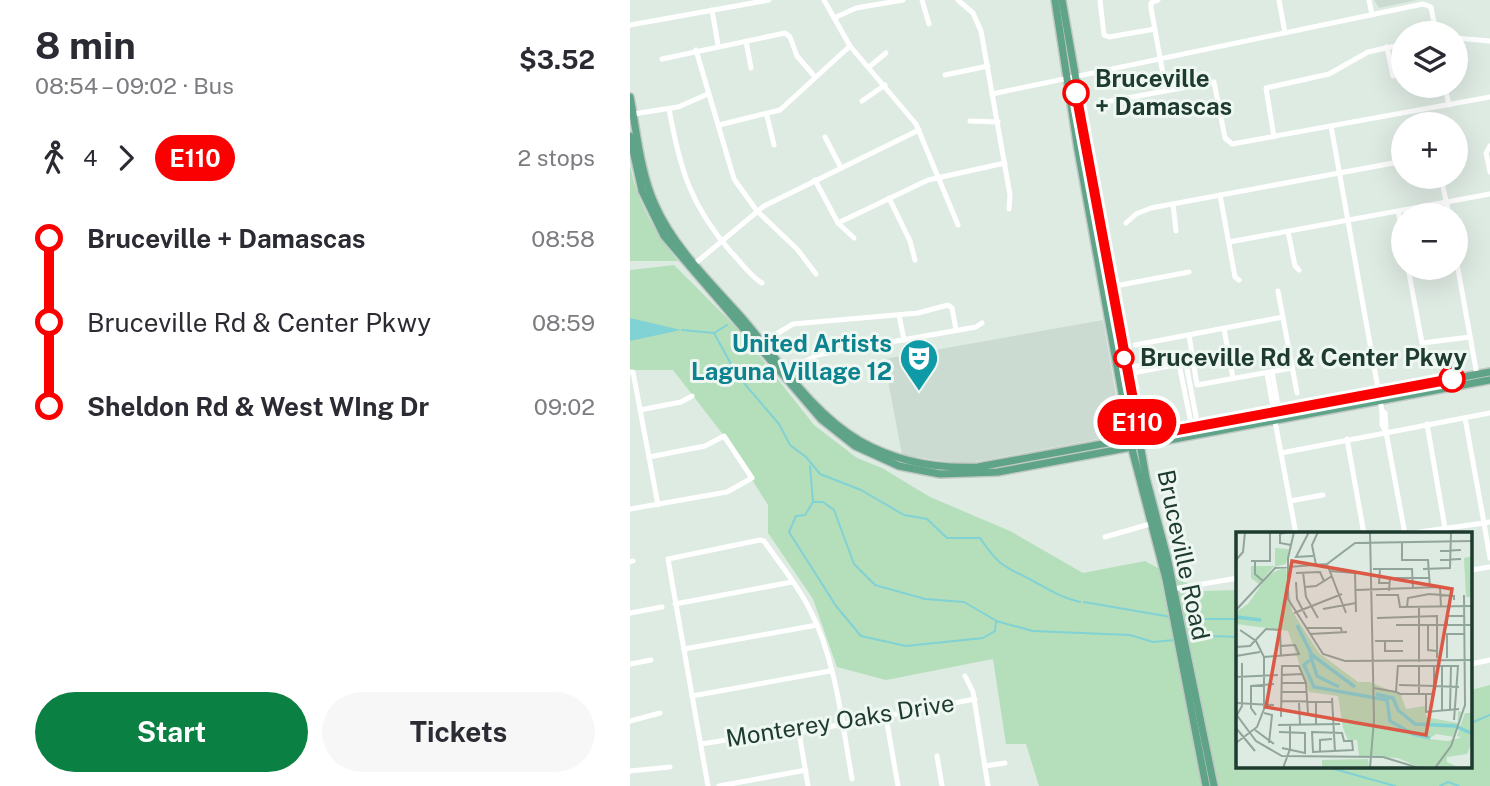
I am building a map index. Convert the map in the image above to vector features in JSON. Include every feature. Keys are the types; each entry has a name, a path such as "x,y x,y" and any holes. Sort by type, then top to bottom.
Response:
{"main road":[{"name":"Bruceville Road","path":"1055,0 1141,447 1173,589 1173,602"},
{"name":"Bruceville Road","path":"1062,0 1070,75 1130,439 1150,524 1173,602 1206,786"},
{"path":"630,97 646,180 655,206 693,266 813,412 841,436 889,463 950,471 1007,470 1132,449 1276,415"},
{"path":"630,136 639,182 651,213 664,236 763,342 825,414 857,439 898,458 950,471 1195,427 1490,380"},
{"path":"1110,324 1126,368"},
{"path":"1381,396 1490,372"},
{"path":"1007,470 1030,461 1033,457"},
{"name":"Bruceville Road","path":"1181,645 1214,786"}],"street":[{"path":"630,25 769,0"},
{"path":"824,0 850,46 902,104 919,130 958,225"},
{"path":"834,18 856,8 903,0"},
{"path":"922,0 929,24"},
{"path":"1100,0 1104,35 1155,29"},
{"path":"1158,0 1151,3 1166,91"},
{"path":"1279,0 1285,33"},
{"path":"1369,0 1372,15"},
{"path":"961,1 973,13 980,26 998,122 1009,209"},
{"path":"992,94 1070,75 1161,60 1428,5 1433,21"},
{"path":"712,10 718,45"},
{"path":"662,59 718,45 788,34 797,56 815,77"},
{"path":"1468,39 1490,41"},
{"path":"746,41 751,68"},
{"path":"719,125 767,116 786,106 850,46"},
{"path":"1274,137 1266,88 1329,74 1363,54 1391,46"},
{"path":"1387,47 1391,66"},
{"path":"696,50 730,172 757,211 797,249 816,274"},
{"path":"869,67 886,53"},
{"path":"945,75 988,66"},
{"path":"1100,103 1214,82 1226,141 1232,144 1490,97"},
{"path":"862,101 884,85"},
{"path":"633,114 669,108 708,94"},
{"path":"1448,98 1449,105"},
{"path":"669,108 685,183 698,209 722,241 762,283"},
{"path":"767,116 774,145"},
{"path":"971,121 998,122"},
{"path":"1331,126 1405,532"},
{"path":"693,266 757,211 919,130"},
{"path":"825,137 841,168"},
{"path":"1490,146 1486,153 1490,172"},
{"path":"838,223 940,176 1004,163"},
{"path":"1126,223 1136,214 1173,204 1391,163"},
{"path":"815,180 838,223 854,239"},
{"path":"1443,189 1446,202"},
{"path":"1441,203 1490,194"},
{"path":"1220,195 1235,277 1239,281"},
{"path":"889,198 910,242 915,260"},
{"path":"1173,204 1177,231"},
{"path":"1229,242 1391,212"},
{"path":"1288,231 1295,266 1299,271"},
{"path":"1110,287 1189,272"},
{"path":"1410,280 1422,343 1470,337"},
{"path":"1460,280 1477,375"},
{"path":"1278,291 1297,393"},
{"path":"763,342 793,324 899,314 948,306 952,308 956,330"},
{"path":"899,314 904,340"},
{"path":"1135,345 1283,317"},
{"path":"788,371 817,355 982,323"},
{"path":"1224,329 1233,378"},
{"path":"1189,335 1197,385 1292,368"},
{"path":"1126,368 1192,359"},
{"path":"1182,361 1195,427"},
{"path":"630,372 633,372 658,505"},
{"path":"1270,372 1296,532"},
{"path":"640,410 681,402 692,396"},
{"path":"1281,453 1386,430 1490,413"},
{"path":"1465,418 1487,523 1490,558"},
{"path":"1427,424 1445,528"},
{"path":"630,509 727,492 752,478 724,436 705,446 649,457"},
{"path":"1347,439 1364,532"},
{"path":"1290,500 1324,495"},
{"path":"1418,532 1487,523"},
{"path":"1105,537 1150,524"},
{"path":"708,786 667,563 673,556 764,541 817,625 830,671 852,779"},
{"path":"1472,570 1490,567"},
{"path":"1173,589 1236,578"},
{"path":"676,604 792,582"},
{"path":"630,613 662,607"},
{"path":"684,649 817,625"},
{"path":"630,664 651,660"},
{"path":"1472,664 1490,660"},
{"path":"692,696 830,671"},
{"path":"965,676 975,699"},
{"name":"Monterey Oaks Drive","path":"701,744 842,725 975,699 988,786"},
{"path":"630,721 660,713"},
{"path":"886,717 898,786"},
{"path":"799,732 808,786"},
{"path":"937,756 942,786"},
{"path":"985,766 1005,763"},
{"path":"630,771 670,767"},
{"path":"719,786 763,782 806,770"}],"shaded area":[{"path":"1374,0 1417,0 1379,8"},
{"path":"1103,320 1122,430 1119,435 964,464 902,455 884,359"}],"green space":[{"path":"630,165 637,192 648,216 678,261 630,261"},
{"path":"674,265 739,330 814,425 857,458 882,468 930,497 1010,531 1083,573 1145,561 1201,591 1236,590 1236,768 1472,768 1472,690 1490,685 1490,786 1039,786 1026,744 1006,744 993,659 886,680 837,667 813,599 768,533 768,505 725,437 673,370 630,370 630,270"}],"water":[{"path":"630,318 681,330 630,341"}],"waterway":[{"path":"682,330 714,333 727,325"},
{"path":"714,333 737,375 779,424 790,445 806,457 820,474 861,490 904,515 927,519 947,538 980,538 1004,565 1057,594 1080,602"},
{"path":"810,466 813,502 823,502 834,510 854,564 875,585 925,599 964,602 995,620"},
{"path":"813,502 805,515 796,516 789,532 836,606 861,636 906,646 983,638 995,631 996,621 1033,631 1130,635 1153,642 1175,640"},
{"path":"1084,602 1171,617"},
{"path":"1183,619 1236,619"},
{"path":"1187,635 1236,637"},
{"path":"1472,723 1490,715"},
{"path":"1331,768 1395,786"},
{"path":"1440,786 1448,782 1459,786"}],"bus line":[{"name":"E110","path":"1076,93 1140,437 1452,379"}],"place":[{"name":"Bruceville + Damascas","path":"1076,93"},
{"name":"Bruceville Rd & Center Pkwy","path":"1124,358"},
{"name":"United Artists Laguna Village 12","path":"919,392"}]}
